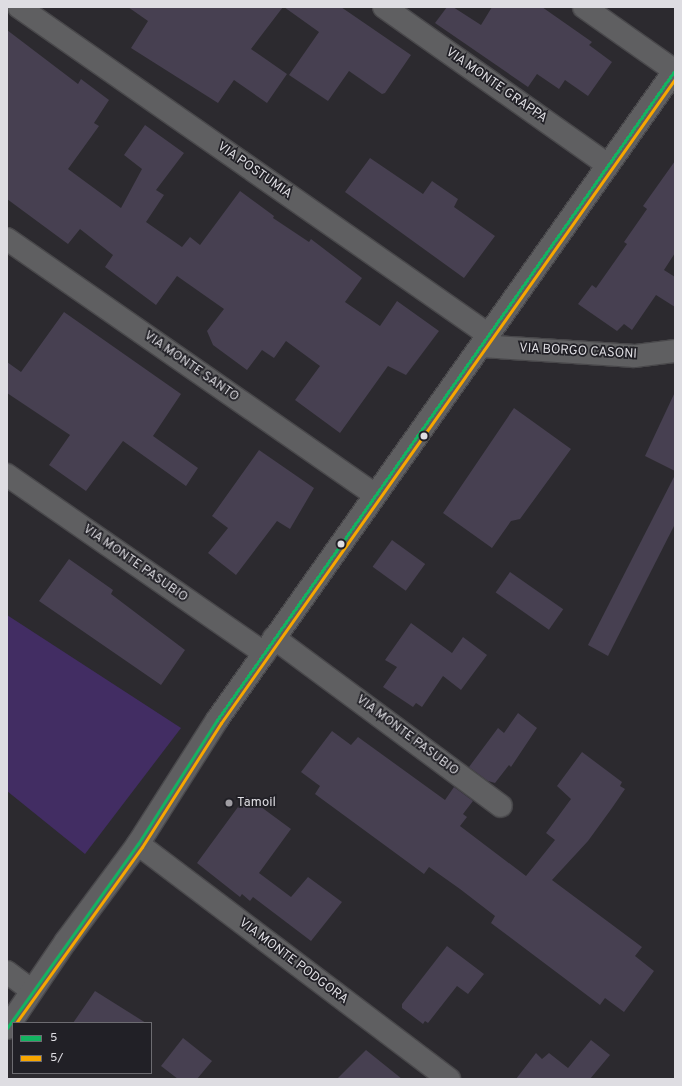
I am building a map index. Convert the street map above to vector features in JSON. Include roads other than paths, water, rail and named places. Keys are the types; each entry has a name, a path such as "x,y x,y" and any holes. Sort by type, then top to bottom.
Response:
{"street":[{"name":"VIA POSTUMIA","path":"19,7 485,340"},
{"name":"VIA MONTE GRAPPA","path":"384,7 608,165"},
{"path":"7,1028 66,940 138,844 217,720 269,645 675,70 584,7"},
{"name":"VIA MONTE SANTO","path":"7,239 375,495"},
{"name":"VIA BORGO CASONI","path":"485,340 635,356 675,351"},
{"name":"VIA MONTE PASUBIO","path":"7,475 269,645 501,806"},
{"name":"VIA MONTE PODGORA","path":"138,844 449,1079"},
{"path":"7,972 32,991"}],"place":[{"name":"Tamoil","path":"229,803"}]}
